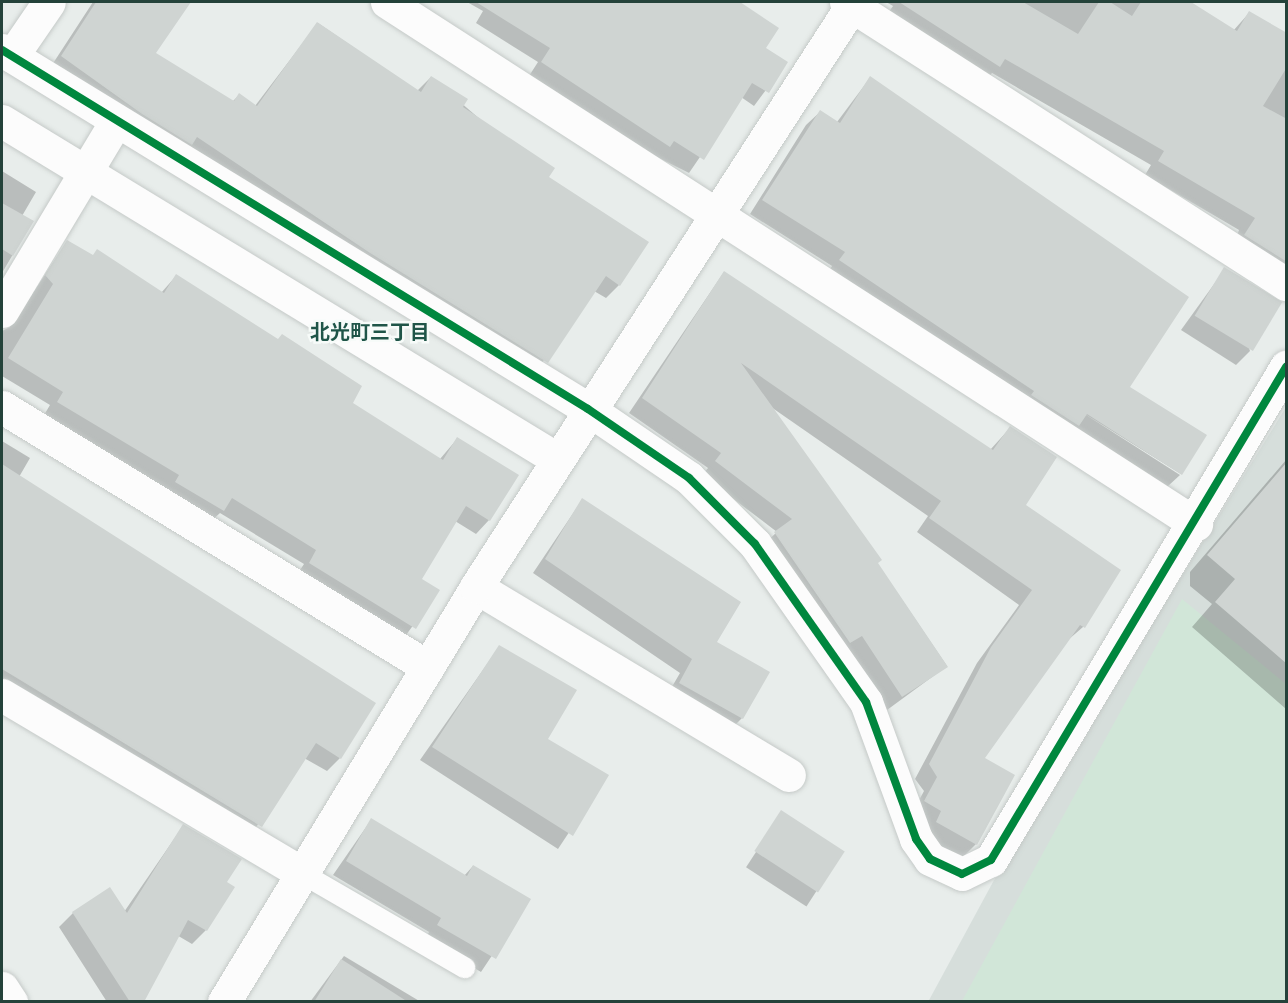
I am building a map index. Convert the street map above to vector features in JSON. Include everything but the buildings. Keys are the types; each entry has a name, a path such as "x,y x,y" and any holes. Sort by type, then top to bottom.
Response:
{"street":[{"path":"49,2 7,53 115,123 588,409 689,478 755,544 866,702 916,839 930,859 963,874 991,860 1196,524 1287,367"},
{"path":"387,2 1196,524"},
{"path":"225,1002 300,872 476,587 850,3 1287,284"},
{"path":"2,121 557,459"},
{"path":"2,311 115,123"},
{"path":"2,407 428,667"},
{"path":"476,587 789,775"},
{"path":"2,695 300,872"},
{"path":"2,988 11,1002"}],"lane":[{"path":"300,872 464,968"}],"shaded area":[{"path":"1286,407 1286,1001 928,1002 993,882"}],"green space":[{"path":"1182,599 1286,684 1286,1001 962,1001"}],"cycle path":[{"path":"2,50 588,409 689,478 755,544 866,702 916,839 930,859 962,874 991,860 1286,367"}],"district":[{"name":"北光町三丁目","path":"370,331"}]}
